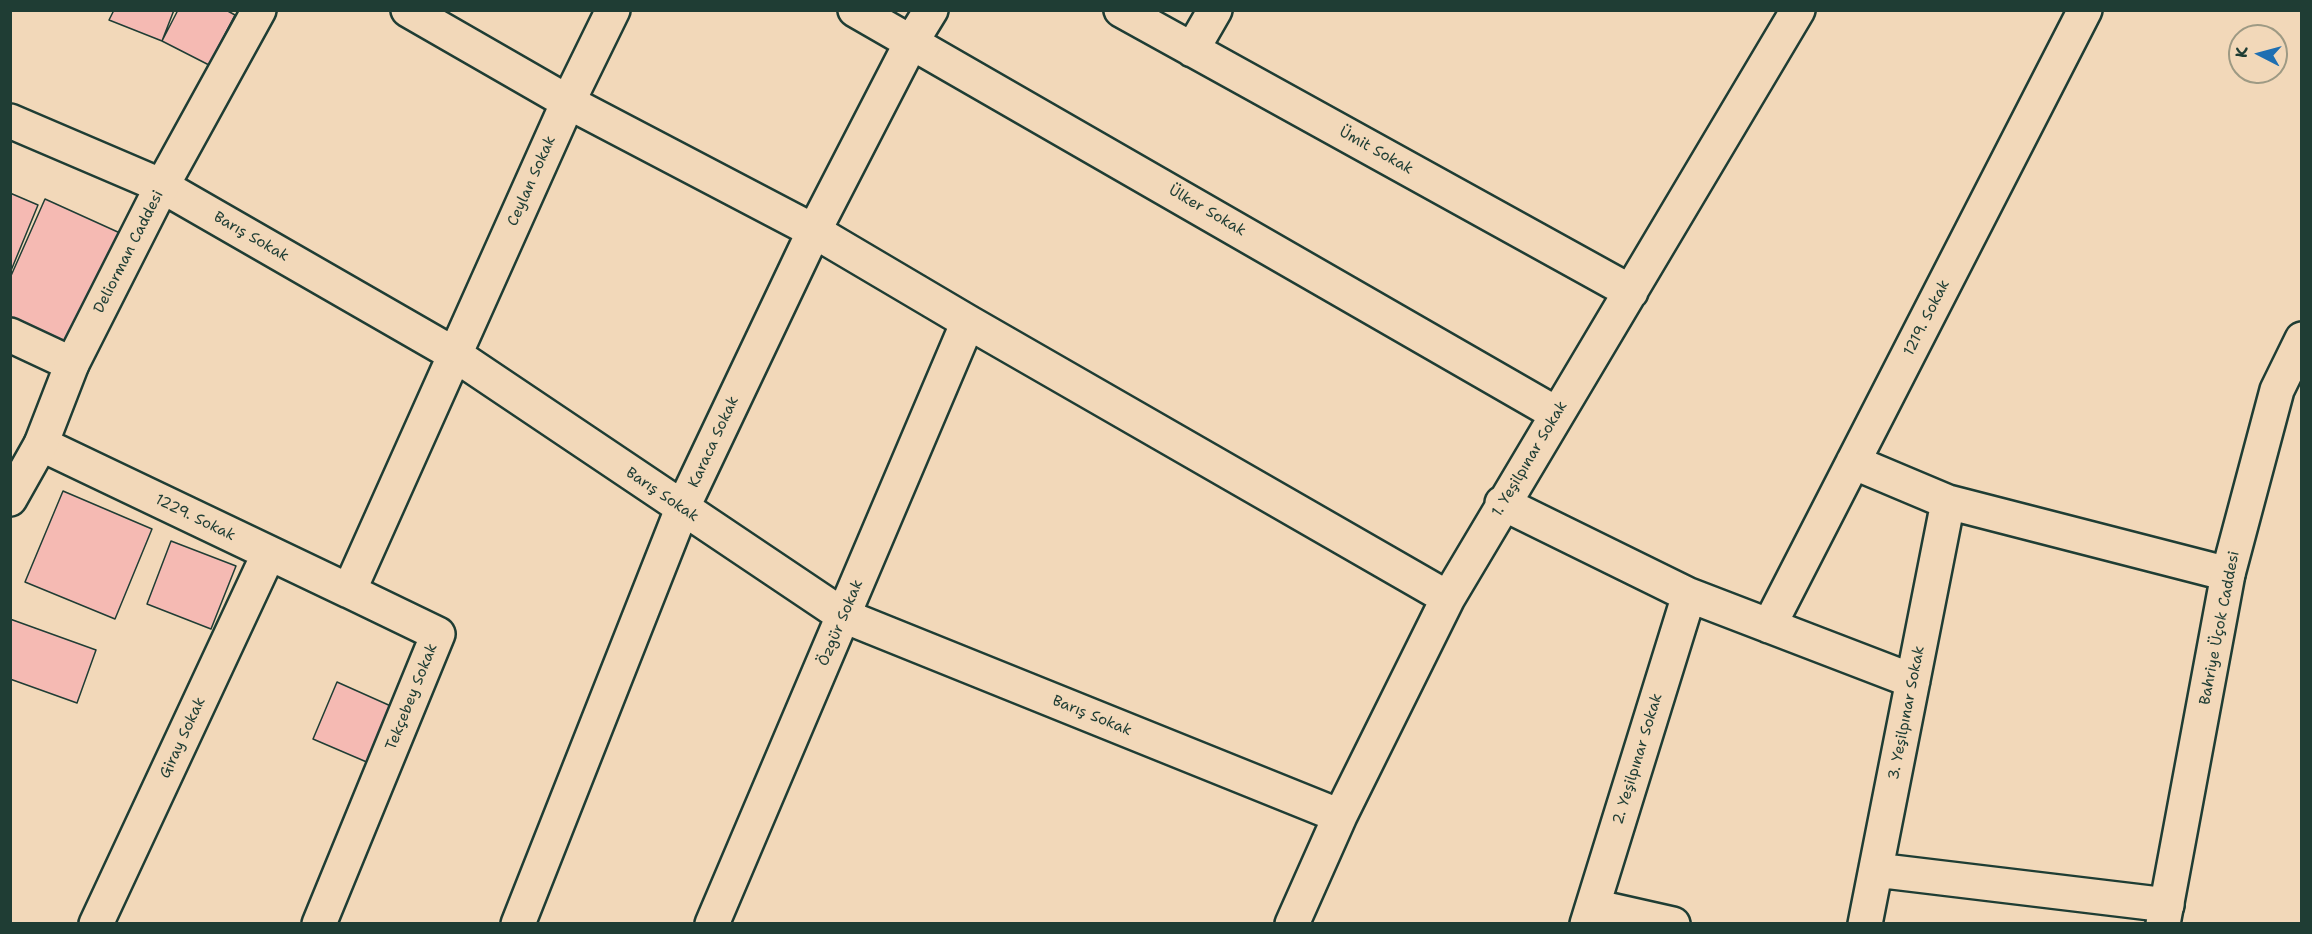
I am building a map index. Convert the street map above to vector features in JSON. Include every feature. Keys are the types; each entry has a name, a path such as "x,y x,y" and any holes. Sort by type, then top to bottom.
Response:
{"street":[{"name":"Deliorman Caddesi","path":"10,499 41,444 72,363 162,186 259,10"},
{"path":"408,10 568,102 814,231 1448,598"},
{"name":"Ceylan Sokak","path":"454,354 568,102 613,10"},
{"name":"Ülker Sokak","path":"855,10 1557,414"},
{"name":"Karaca Sokak","path":"518,924 682,509 814,231 912,41 931,10"},
{"name":"Ümit Sokak","path":"1121,10 1631,292"},
{"path":"1192,50 1215,10"},
{"name":"1. Yeşilpınar Sokak","path":"1292,924 1340,816 1448,598 1502,503 1631,292 1798,10"},
{"name":"1219. Sokak","path":"1769,626 2085,10"},
{"name":"Barış Sokak","path":"10,121 162,186 454,354 844,616 1340,816"},
{"name":"Özgür Sokak","path":"712,924 968,322"},
{"path":"10,335 72,363"},
{"name":"Bahriye Üçok Caddesi","path":"2165,914 2228,574 2277,390 2301,339"},
{"path":"350,591 454,354"},
{"name":"1229. Sokak","path":"41,444 350,591"},
{"path":"1853,462 1948,502 2228,574"},
{"name":"3. Yeşilpınar Sokak","path":"1865,924 1948,502"},
{"path":"1502,503 1689,595 1913,681"},
{"name":"Giray Sokak","path":"96,924 269,553"},
{"name":"Tekçebey Sokak","path":"319,924 438,634 350,591"},
{"name":"2. Yeşilpınar Sokak","path":"1590,915 1689,595"},
{"path":"1876,870 2165,914"},
{"path":"1590,915 1673,924"}],"building":[{"path":"114,10 174,10 162,41 109,20"},
{"path":"178,10 226,10 235,15 209,65 162,41"},
{"path":"10,193 38,205 10,273"},
{"path":"45,199 120,233 67,353 10,328 10,278"},
{"path":"63,491 152,529 115,619 25,582"},
{"path":"171,541 236,566 211,629 147,604"},
{"path":"10,619 96,650 77,703 10,679"},
{"path":"337,682 393,707 369,763 313,739"}]}
